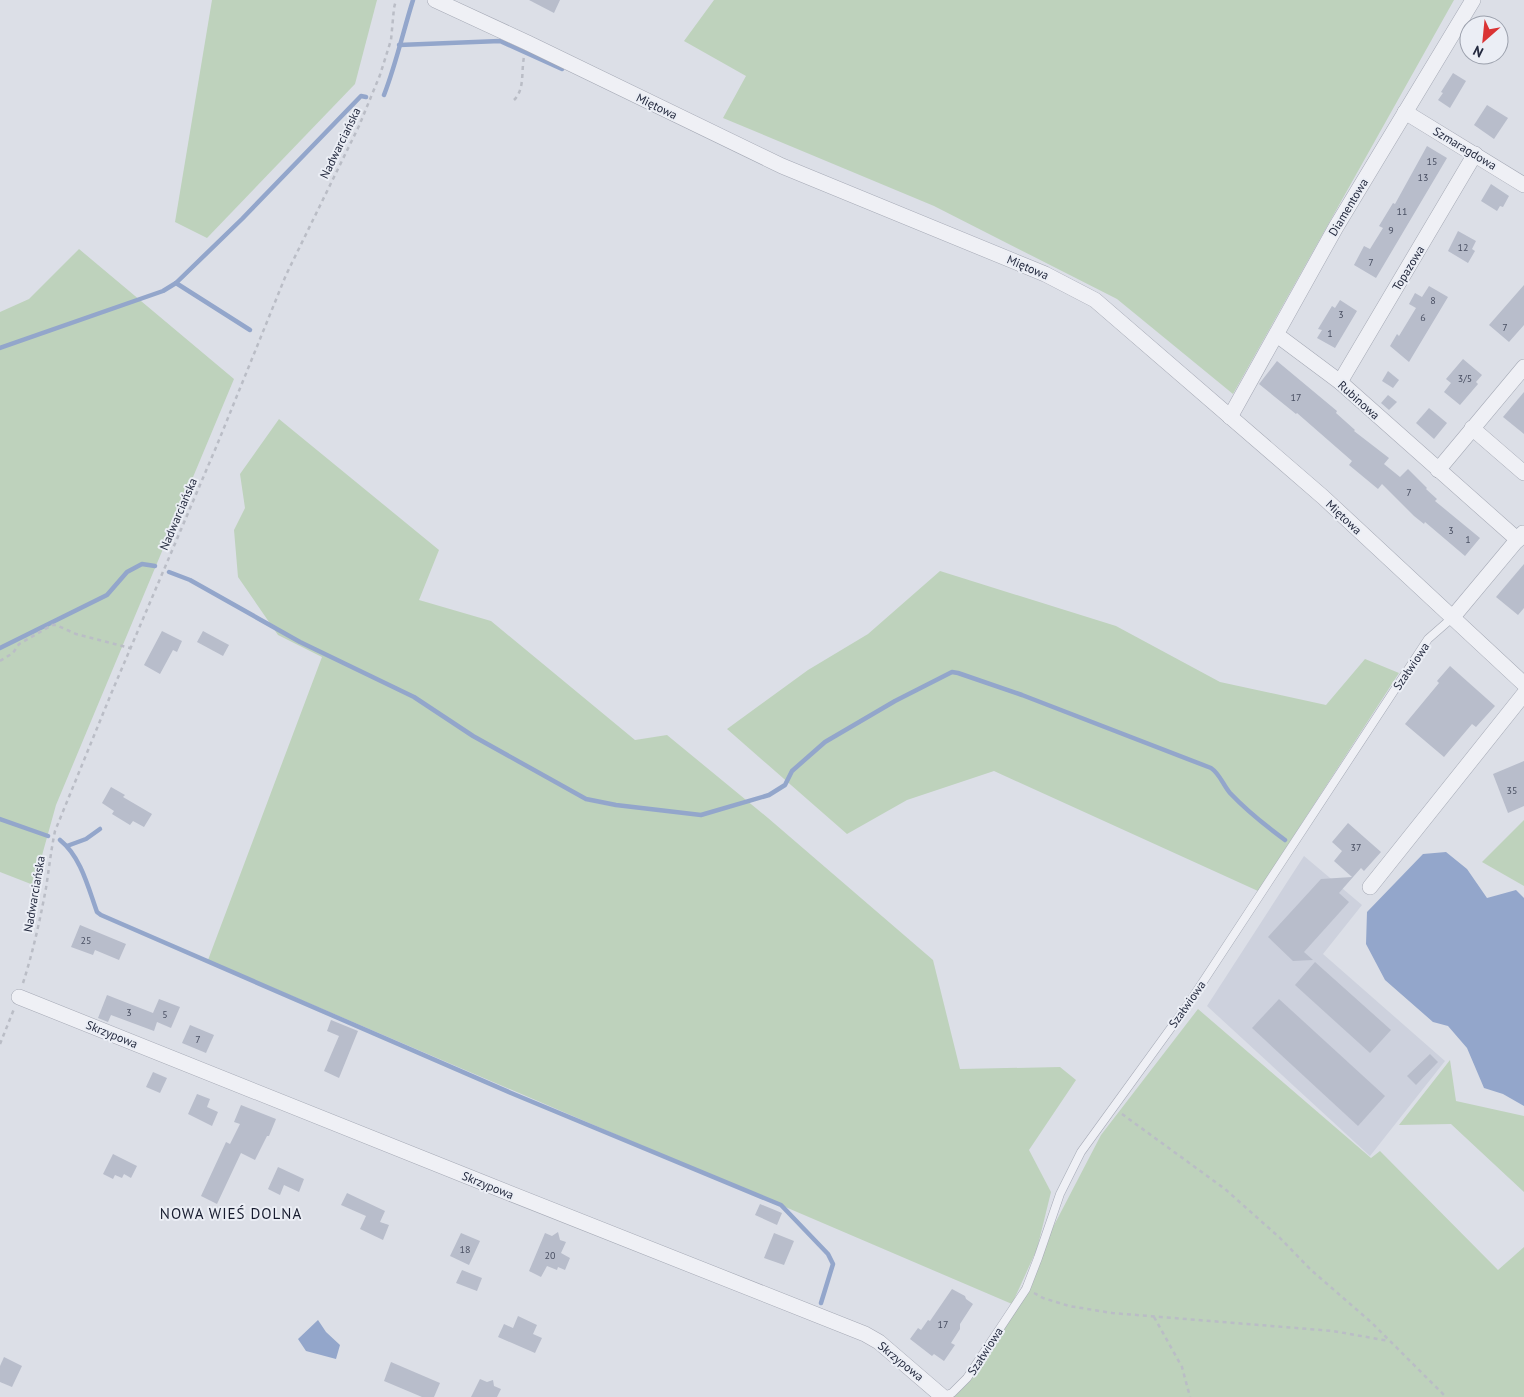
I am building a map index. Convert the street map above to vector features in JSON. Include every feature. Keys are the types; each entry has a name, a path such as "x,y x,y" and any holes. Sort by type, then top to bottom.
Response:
{"street":[{"name":"Miętowa","path":"435,0 782,166 1045,274 1082,292 1110,311 1324,497 1524,684"},
{"name":"Diamentowa","path":"1230,417 1336,227 1473,0"},
{"name":"Szmaragdowa","path":"1405,112 1524,185"},
{"name":"Topazowa","path":"1340,382 1475,154"},
{"name":"Rubinowa","path":"1277,335 1340,382 1438,470 1521,536 1452,618"},
{"path":"1438,470 1524,367"},
{"path":"1472,428 1524,473"},
{"path":"1370,887 1524,694"},
{"name":"Skrzypowa","path":"19,997 865,1334 879,1342 943,1397"}],"lane":[{"name":"Szałwiowa","path":"943,1397 952,1393 967,1378 1026,1289 1060,1194 1081,1152 1189,1003 1428,640 1452,618"}],"path":[{"name":"Nadwarciańska","path":"0,1044 19,997 30,962 39,926 55,831 130,648 217,446 286,275 359,126 380,75 391,40 396,0"},
{"path":"514,100 518,96 522,85 521,72 524,54"},
{"path":"0,660 13,653 19,644 52,625 76,634 130,648"},
{"path":"1112,1107 1225,1189 1280,1238 1311,1270 1372,1323 1446,1397"},
{"path":"1026,1289 1042,1298 1069,1306 1112,1313 1333,1331 1390,1342"},
{"path":"1154,1317 1182,1368 1190,1397"}],"shaded area":[{"path":"1304,856 1362,905 1323,954 1445,1061 1370,1156 1207,1006"}],"green space":[{"path":"212,0 377,0 355,84 207,238 175,222"},
{"path":"714,0 1454,0 1233,394 1117,299 934,206 723,118 746,76 684,41"},
{"path":"79,249 234,379 56,805 41,859 36,886 0,872 0,312 29,299"},
{"path":"279,419 439,550 419,600 491,621 635,740 667,735 768,818 933,960 960,1069 1060,1067 1076,1080 1029,1150 1051,1192 1037,1249 1012,1304 208,960 322,657 278,635 238,577 234,530 245,508 240,474"},
{"path":"940,571 1116,626 1220,682 1326,705 1365,659 1399,673 1258,891 994,771 907,800 847,834 727,729 808,670 868,634"},
{"path":"1524,820 1524,886 1482,862"},
{"path":"1198,1009 1371,1158 1380,1151 1498,1270 1524,1247 1524,1397 952,1397 1012,1306 1101,1135"},
{"path":"1450,1060 1456,1101 1524,1116 1524,1192 1451,1124 1399,1125"}],"water":[{"path":"1446,852 1467,869 1487,898 1516,890 1524,898 1524,1106 1503,1094 1484,1088 1467,1048 1448,1026 1433,1022 1385,980 1366,944 1367,912 1423,854"},
{"path":"318,1320 326,1332 340,1345 336,1359 306,1351 298,1339"}],"building":[{"path":"529,0 560,0 554,13"},
{"path":"1453,73 1466,81 1450,108 1438,100"},
{"path":"1487,105 1508,118 1494,139 1474,125"},
{"path":"1427,146 1447,158 1376,278 1354,265 1364,246 1370,249 1383,228 1379,226 1393,203 1395,204"},
{"path":"1491,184 1509,196 1503,207 1500,206 1497,211 1481,201"},
{"path":"1458,231 1476,241 1472,249 1475,251 1468,263 1448,251"},
{"path":"1524,285 1524,325 1509,342 1489,325"},
{"path":"1429,286 1448,297 1409,362 1390,346 1397,334 1399,336 1416,308 1409,304 1415,293 1422,297"},
{"path":"1340,300 1357,311 1335,348 1317,338 1322,330 1318,329 1332,306 1335,308"},
{"path":"1463,359 1482,375 1476,382 1478,384 1460,405 1444,392 1451,383 1446,379"},
{"path":"1277,361 1337,411 1336,413 1354,431 1389,458 1384,464 1400,477 1408,469 1437,499 1435,501 1480,538 1465,556 1425,522 1424,524 1414,516 1382,484 1378,489 1349,465 1352,461 1297,413 1259,384"},
{"path":"1388,371 1399,380 1393,388 1382,381"},
{"path":"1524,392 1524,434 1503,417"},
{"path":"1388,395 1397,402 1389,410 1381,403"},
{"path":"1429,408 1447,423 1434,439 1416,423"},
{"path":"1524,564 1524,608 1518,615 1496,597"},
{"path":"162,631 182,641 177,652 173,650 160,674 144,665"},
{"path":"203,631 229,645 223,656 197,642"},
{"path":"1450,666 1495,706 1476,727 1472,724 1444,757 1405,724 1439,683 1437,681"},
{"path":"1524,761 1524,806 1508,813 1493,774"},
{"path":"111,787 125,795 123,797 152,814 144,827 133,821 130,825 112,814 114,811 102,803"},
{"path":"1348,823 1381,852 1364,871 1361,868 1339,893 1349,902 1304,952 1313,960 1293,961 1268,937 1321,879 1352,877 1334,861 1342,851 1332,842"},
{"path":"80,925 126,944 119,960 95,950 93,955 71,947"},
{"path":"1315,962 1391,1030 1370,1053 1295,985"},
{"path":"107,995 153,1013 159,999 180,1007 171,1028 157,1022 154,1031 111,1015 108,1022 98,1018"},
{"path":"1279,999 1385,1096 1358,1126 1252,1028"},
{"path":"331,1020 358,1031 339,1078 324,1071 339,1036 327,1031"},
{"path":"190,1025 214,1035 206,1053 182,1043"},
{"path":"1430,1054 1438,1062 1416,1085 1407,1076"},
{"path":"153,1072 167,1078 160,1093 146,1087"},
{"path":"197,1094 210,1099 207,1107 218,1112 212,1126 188,1114"},
{"path":"241,1105 276,1119 269,1136 267,1136 255,1160 241,1153 217,1204 201,1196 226,1142 230,1144 240,1124 234,1122"},
{"path":"113,1154 137,1166 131,1178 124,1174 122,1178 115,1175 113,1179 103,1174"},
{"path":"278,1167 304,1179 299,1192 284,1185 280,1195 268,1189"},
{"path":"347,1193 385,1211 380,1222 389,1225 383,1240 360,1229 366,1216 341,1205"},
{"path":"760,1204 782,1213 777,1225 755,1215"},
{"path":"558,1232 560,1240 566,1242 561,1253 570,1258 565,1270 558,1267 557,1270 547,1266 541,1277 529,1271 545,1233 552,1236"},
{"path":"461,1233 480,1241 469,1265 450,1256"},
{"path":"774,1233 794,1241 784,1265 764,1258"},
{"path":"462,1270 482,1278 477,1291 456,1283"},
{"path":"952,1289 965,1296 973,1304 951,1343 955,1345 944,1361 934,1354 932,1356 910,1339 918,1328 921,1330 928,1320 930,1321"},
{"path":"518,1316 537,1325 533,1334 542,1338 535,1353 498,1337 504,1324 513,1328"},
{"path":"4,1357 22,1366 12,1387 0,1382 0,1366"},
{"path":"391,1362 440,1383 434,1397 422,1397 384,1381"},
{"path":"480,1379 487,1382 493,1380 494,1386 501,1389 497,1397 471,1397"}],"waterway":[{"path":"384,95 413,0"},
{"path":"399,45 500,41 562,69"},
{"path":"0,348 163,291 176,283 242,219 361,96 366,97"},
{"path":"176,283 250,330"},
{"path":"0,648 107,595 127,572 142,564 155,566"},
{"path":"169,572 190,580 300,642 414,697 473,736 586,799 616,805 701,815 769,795 785,785 792,771 825,742 895,701 952,672 1022,695 1211,768 1217,773 1236,799 1256,818 1285,840"},
{"path":"0,819 48,836"},
{"path":"67,846 86,839 100,829"},
{"path":"60,840 79,864 97,912 101,915 511,1093 781,1205 828,1254 833,1264 821,1303"}],"district":[{"name":"NOWA WIEŚ DOLNA","path":"231,1213"}]}
